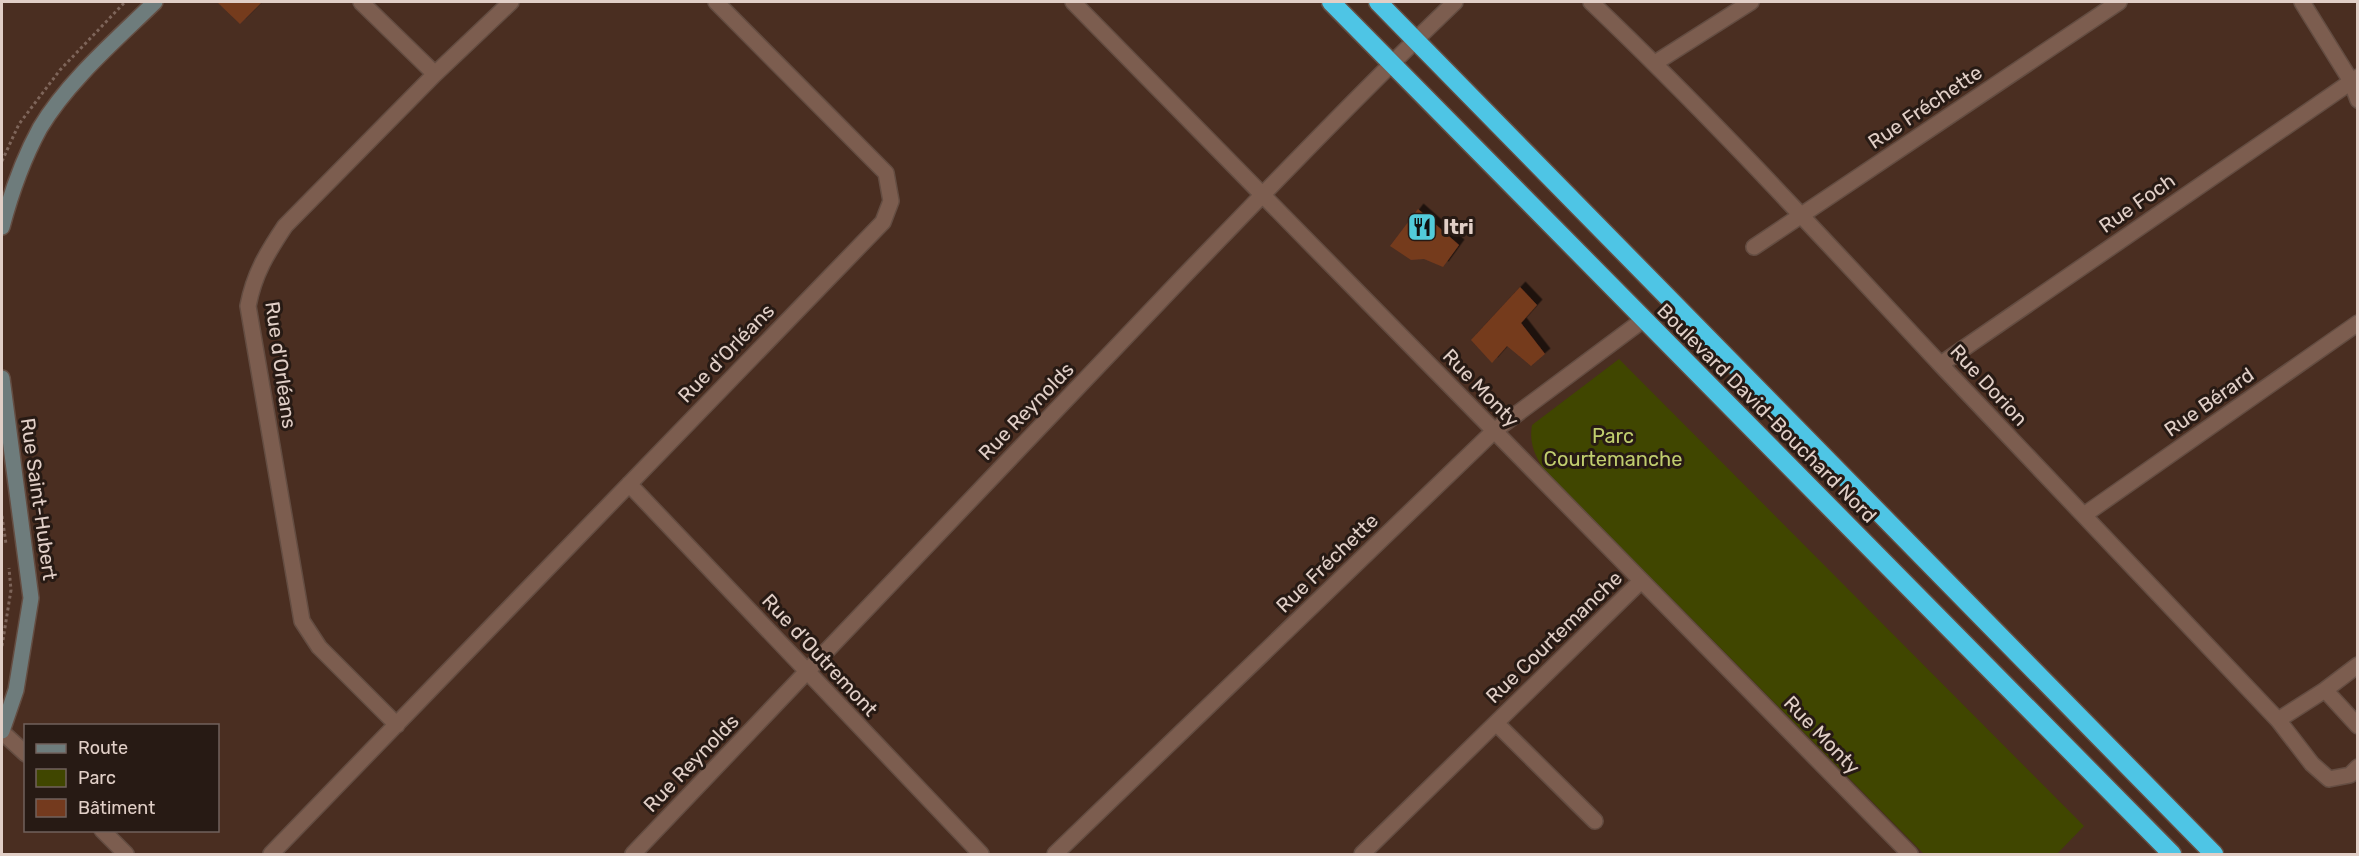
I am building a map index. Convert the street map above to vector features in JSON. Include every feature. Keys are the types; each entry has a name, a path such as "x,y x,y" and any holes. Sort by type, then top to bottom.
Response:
{"highway":[{"name":"Boulevard David-Bouchard Nord","path":"1331,2 2172,855"},
{"name":"Boulevard David-Bouchard Nord","path":"1378,2 2214,855"}],"street":[{"path":"2,227 12,190 41,127 76,80 155,2"},
{"path":"361,2 435,74"},
{"name":"Rue d'Orléans","path":"397,725 319,647 302,621 248,306 252,282 267,252 285,226 435,74 511,2"},
{"name":"Rue d'Orléans","path":"271,855 883,222 891,201 886,173 716,2"},
{"name":"Rue Monty","path":"1073,2 1910,855"},
{"name":"Rue Reynolds","path":"633,855 808,673 1035,430 1392,63 1455,2"},
{"name":"Rue Dorion","path":"1591,2 1656,63 1803,215 2278,720 2312,764 2329,779 2350,775 2358,767"},
{"path":"1656,63 1751,2"},
{"name":"Rue Fréchette","path":"1754,247 2119,2"},
{"path":"2302,2 2354,79 2358,100"},
{"name":"Rue Foch","path":"1941,364 2354,79"},
{"name":"Rue Fréchette","path":"1055,855 1494,431 1643,320"},
{"name":"Rue Bérard","path":"2084,515 2358,323"},
{"name":"Rue Saint-Hubert","path":"2,378 31,598 16,690 2,731"},
{"name":"Rue d'Outremont","path":"629,483 981,855"},
{"name":"Rue Courtemanche","path":"1362,855 1641,581"},
{"path":"2278,720 2358,666"},
{"path":"2325,690 2358,726"},
{"name":"Rue Courtemanche","path":"1496,723 1595,821"},
{"path":"2,731 24,752"},
{"path":"103,832 126,855"}],"path":[{"name":"Rue Saint-Hubert","path":"2,516 7,549"},
{"name":"Rue Saint-Hubert","path":"2,646 11,590 9,560"}],"green space":[{"name":"Parc Courtemanche","path":"1619,359 2084,826 2057,854 1924,854 1549,478 1533,447 1532,425"}],"building":[{"path":"217,2 262,2 240,24"},
{"name":"Itri","path":"1418,209 1459,245 1443,267 1424,259 1411,260 1390,246"},
{"path":"1520,287 1537,305 1521,323 1545,354 1531,366 1507,346 1492,363 1471,340"}],"place":[{"name":"Itri","path":"1422,227"}]}
